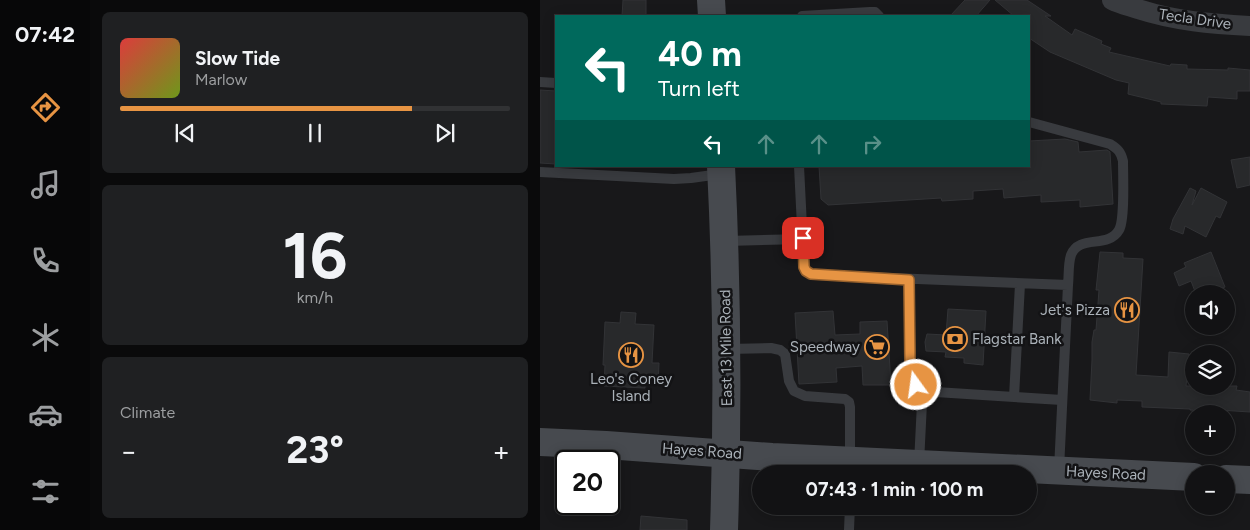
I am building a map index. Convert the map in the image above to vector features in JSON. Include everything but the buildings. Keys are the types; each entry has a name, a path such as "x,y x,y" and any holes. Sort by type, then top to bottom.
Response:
{"street":[{"path":"711,0 712,15"},
{"name":"Tecla Drive","path":"1112,0 1174,19 1250,26"},
{"name":"East 13 Mile Road","path":"721,170 726,349 724,530"},
{"name":"Hayes Road","path":"540,442 726,453 834,465"},
{"name":"Hayes Road","path":"896,465 919,464 1185,477"},
{"path":"1235,479 1250,480"}],"lane":[{"path":"819,15 870,12 875,12 878,15"},
{"path":"540,82 555,83"},
{"path":"1030,122 1110,144 1121,153 1123,161 1121,227 1109,239 1078,246 1070,257 1059,470"},
{"path":"799,167 804,267 811,274 909,280 1068,285"},
{"path":"540,172 674,179 691,178 721,170"},
{"path":"724,242 803,238"},
{"path":"909,280 910,361 922,403 919,464"},
{"path":"1014,397 1020,284"},
{"path":"726,349 771,348 780,350 785,354 789,381 794,391 805,396 845,399 849,402 850,465"},
{"path":"920,391 1062,400"},
{"path":"849,530 850,515"}],"place":[{"name":"Jet's Pizza","path":"1127,310"},
{"name":"Flagstar Bank","path":"955,339"},
{"name":"Speedway","path":"877,347"},
{"name":"Leo's Coney Island","path":"631,355"}],"route":[{"path":"803,238 804,267 808,273 909,280 910,361 916,385"}]}
